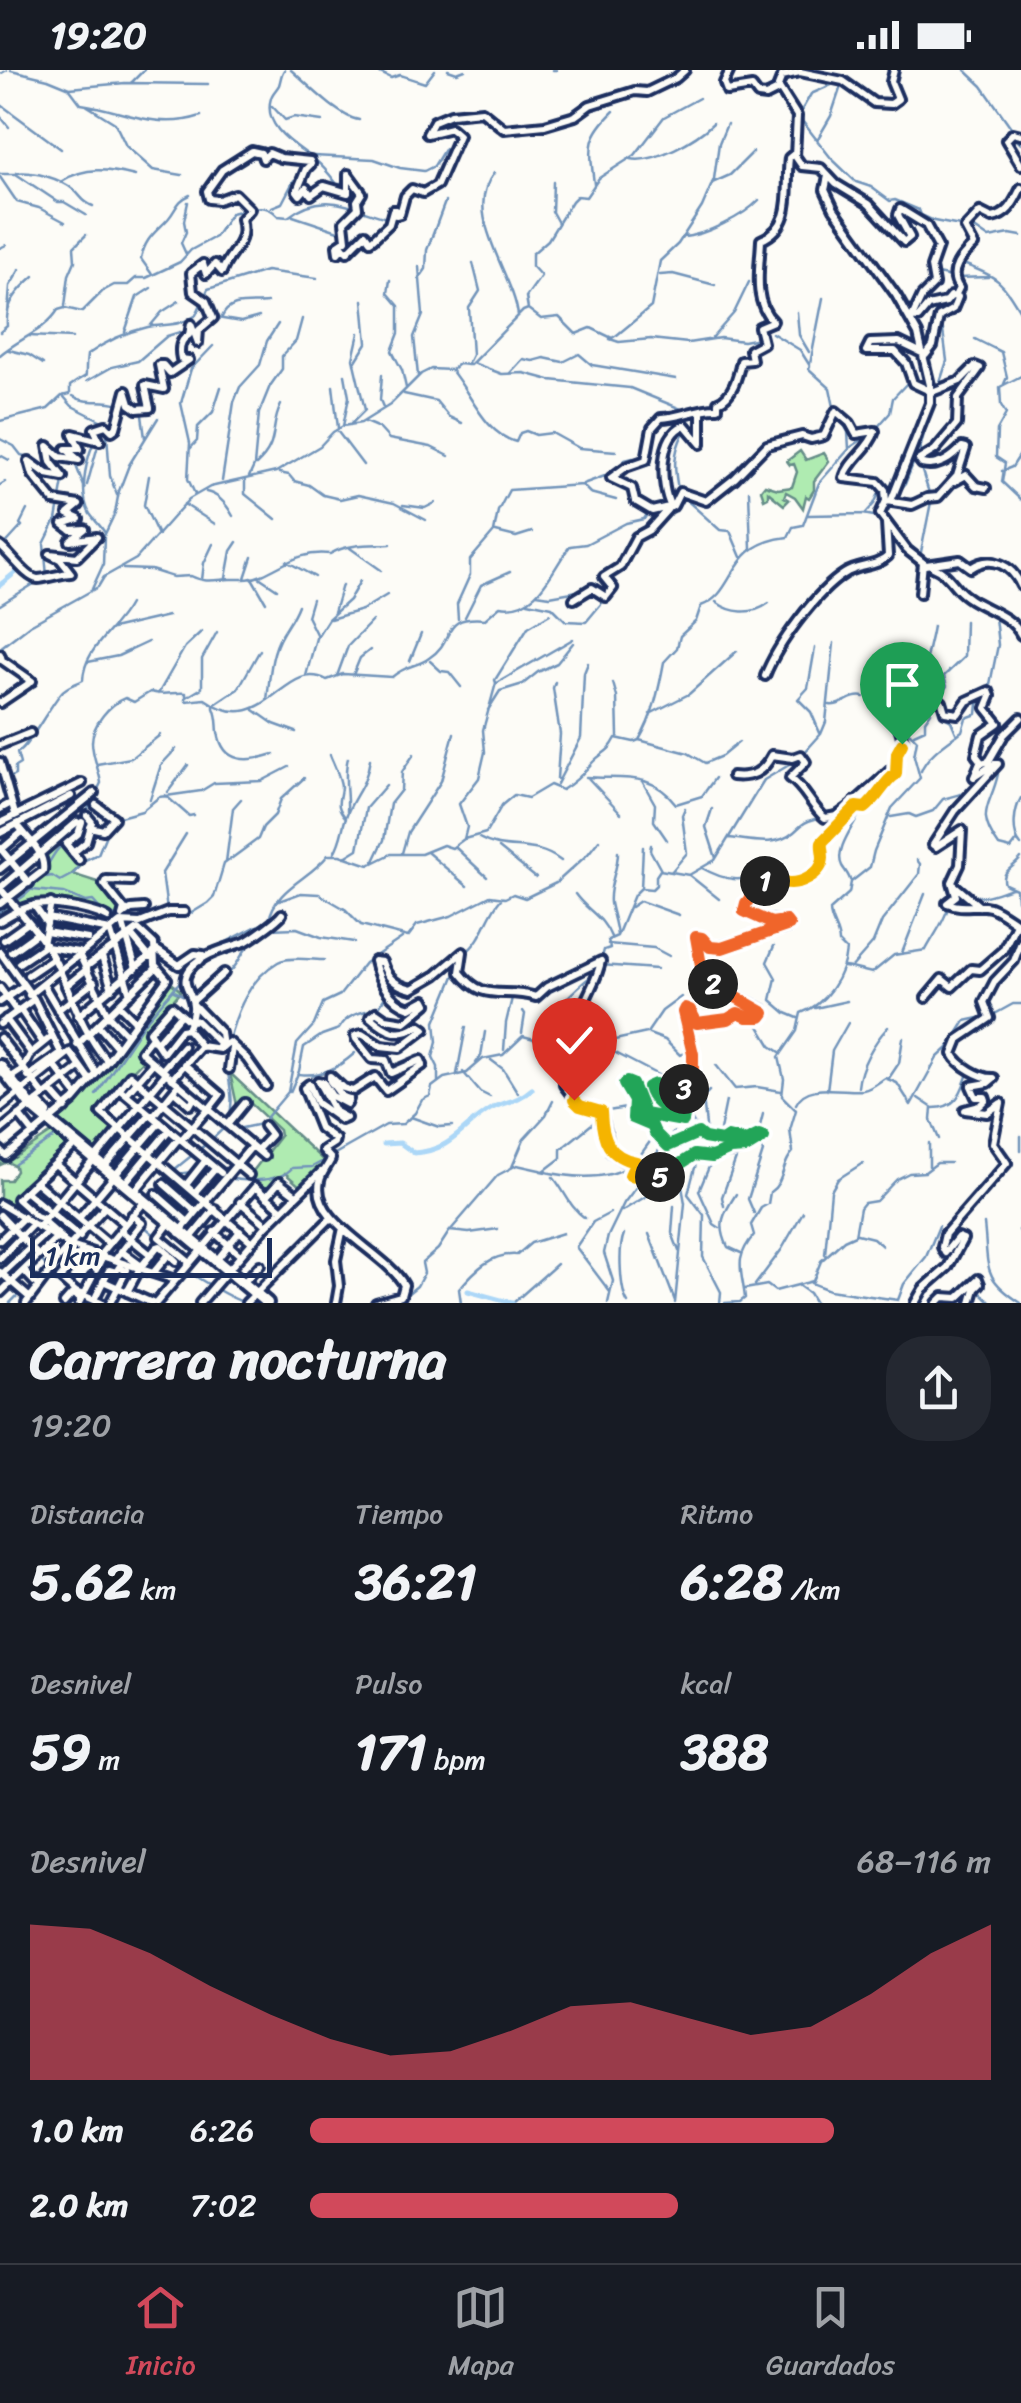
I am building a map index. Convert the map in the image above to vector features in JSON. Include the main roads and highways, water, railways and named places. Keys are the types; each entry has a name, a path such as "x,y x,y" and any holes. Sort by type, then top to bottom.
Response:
{"main road":[{"path":"3,1077 18,1094 35,1103 73,1147 148,1200 200,1250 243,1283 256,1300"},
{"path":"60,1133 148,1200 168,1225 184,1231"},
{"path":"200,1250 256,1300"}],"waterway":[{"path":"0,74 7,70"},
{"path":"11,70 70,88 125,83 208,84"},
{"path":"131,83 144,70"},
{"path":"284,70 271,98 276,127 337,184 345,184"},
{"path":"291,70 333,107 359,120"},
{"path":"374,70 391,78 400,75 425,83 435,70"},
{"path":"448,70 465,70"},
{"path":"965,70 982,86 1013,130"},
{"path":"800,113 811,94 838,82"},
{"path":"817,140 831,116 841,86"},
{"path":"69,88 81,104 140,118 169,121 201,116"},
{"path":"528,309 526,297 541,276 532,266 532,254 548,240 572,201 577,196 586,197 599,178 635,155 664,117 699,98"},
{"path":"0,104 61,149"},
{"path":"86,105 115,123 126,146 153,170 182,175"},
{"path":"272,106 285,120 294,117 322,121"},
{"path":"594,184 594,136 614,111"},
{"path":"0,116 9,127"},
{"path":"799,117 856,182 890,201 919,210 934,221 976,229 989,238 1021,236"},
{"path":"631,159 651,158 675,149 713,123"},
{"path":"0,648 136,559 189,499 210,487 276,472 320,446 343,426 361,423 390,405 431,369 451,370 458,364 470,365 523,311 528,309 541,319 559,317 576,334 591,328 612,338 617,335 651,307 660,261 678,244 702,207 714,179 719,143 727,124"},
{"path":"1014,137 1021,144"},
{"path":"313,156 374,159 424,171 434,166 445,148"},
{"path":"712,183 730,175 753,152"},
{"path":"62,181 97,170 135,176"},
{"path":"16,173 38,174 61,182 93,206"},
{"path":"494,173 485,189 486,225 518,316"},
{"path":"0,174 16,174 86,215"},
{"path":"0,177 17,202 65,222"},
{"path":"272,207 282,203 294,180"},
{"path":"553,182 552,212 558,223"},
{"path":"151,273 141,259 145,246 190,195"},
{"path":"682,237 723,224 759,200"},
{"path":"186,254 181,243 186,232 188,202"},
{"path":"0,355 39,329 58,310 82,312 114,285 128,285 136,278 146,278 180,262 191,250 215,237 231,213 262,207 288,217 325,202 387,218"},
{"path":"419,279 426,269 427,250 445,202"},
{"path":"293,216 341,232"},
{"path":"65,306 75,261 74,247 86,235"},
{"path":"0,248 6,245"},
{"path":"467,365 472,355 469,308 480,291 473,263"},
{"path":"963,264 998,281 1021,313"},
{"path":"418,376 414,337 423,315 419,267"},
{"path":"8,313 10,286 20,269"},
{"path":"196,315 208,289 266,271 317,278"},
{"path":"660,275 673,274 715,285"},
{"path":"937,274 988,277"},
{"path":"0,332 7,326 14,298 34,276"},
{"path":"390,280 388,293 399,306 399,333 392,351 406,388"},
{"path":"712,338 734,313 749,282"},
{"path":"125,332 137,297 151,288"},
{"path":"823,298 809,369 830,388 834,407"},
{"path":"354,364 367,343 363,300"},
{"path":"151,325 179,301"},
{"path":"222,317 235,305 267,303"},
{"path":"797,312 799,335 809,352"},
{"path":"939,385 947,361 942,323 950,314"},
{"path":"0,421 48,409 70,394 70,386 86,376 87,355 108,342 140,329 195,316"},
{"path":"217,318 241,322 259,317"},
{"path":"249,477 254,466 259,413 282,369 282,356 296,341 302,319"},
{"path":"222,481 234,402 240,387 260,365 267,341 278,324"},
{"path":"87,381 112,367 138,361 167,336 180,332"},
{"path":"350,425 365,410 353,359 359,333"},
{"path":"772,333 800,350 810,366"},
{"path":"29,336 72,338"},
{"path":"610,339 688,343 720,338 754,339"},
{"path":"975,339 1001,352 1007,377 1004,384"},
{"path":"195,494 188,479 190,443 181,403 191,369 213,346"},
{"path":"9,350 43,364"},
{"path":"510,373 523,359 563,362 579,354 592,365 676,379"},
{"path":"473,363 502,374 524,373 550,380 630,388 681,409"},
{"path":"451,370 487,422 505,437 516,442 520,433 526,431 536,435 552,433 579,448 616,451"},
{"path":"343,426 349,397 345,375"},
{"path":"382,375 383,407"},
{"path":"1021,376 1000,387 1006,414 997,430 996,457 1005,463 1002,482 1021,500"},
{"path":"875,430 890,413 893,398 909,381"},
{"path":"333,386 338,428"},
{"path":"190,449 197,441 198,427 213,412 221,387"},
{"path":"404,394 436,401 449,417 462,423"},
{"path":"73,396 119,404"},
{"path":"64,397 72,406 106,423"},
{"path":"256,465 271,443 281,405"},
{"path":"918,458 929,413"},
{"path":"142,415 145,438"},
{"path":"92,589 103,565 104,536 129,465 158,418"},
{"path":"203,954 269,920 286,891 328,855 369,865 391,854 421,854 443,845 452,848 464,839 486,833 502,805 514,795 528,798 550,785 562,790 608,750 616,738 639,740 652,712 664,662 677,648 680,636 696,621 701,606 713,600 753,549 788,537 793,527 803,525 819,483 849,449 848,432 840,418"},
{"path":"365,422 379,428 389,439 431,447 449,456"},
{"path":"338,432 363,465"},
{"path":"107,434 110,476 117,495"},
{"path":"678,489 675,461 683,434"},
{"path":"851,447 869,435"},
{"path":"0,439 21,455 31,457"},
{"path":"93,444 86,470 85,498 90,514 105,533"},
{"path":"87,485 97,449"},
{"path":"1002,471 1012,467 1021,453"},
{"path":"0,455 9,460"},
{"path":"894,499 916,456"},
{"path":"619,468 625,460 633,458"},
{"path":"75,463 85,489"},
{"path":"920,465 930,496"},
{"path":"279,473 323,495 340,499 358,495 394,503 426,520"},
{"path":"583,484 613,473"},
{"path":"149,476 144,505 158,535"},
{"path":"47,576 44,544 56,520 63,481"},
{"path":"245,481 245,494 276,519"},
{"path":"0,485 5,482"},
{"path":"458,619 457,604 470,575 470,560 494,532 498,511 509,490 582,485 590,493 616,500"},
{"path":"808,515 865,514 881,489"},
{"path":"749,491 751,549"},
{"path":"206,492 222,501 233,516"},
{"path":"682,496 720,530 730,531 741,557"},
{"path":"920,557 931,502"},
{"path":"403,505 425,508 435,503"},
{"path":"184,504 215,524"},
{"path":"884,518 891,504"},
{"path":"0,550 22,526 27,510"},
{"path":"85,815 101,783 93,752 95,728 119,701 125,698 134,702 150,692 186,693 186,701 205,699 226,710 243,711 258,706 298,679 312,676 327,680 343,674 392,677 438,651 454,625 461,621 485,619 500,606 524,603 534,596 570,546 586,544 626,523 644,519 648,513"},
{"path":"863,514 879,517"},
{"path":"496,532 516,537 532,532"},
{"path":"226,578 231,551 237,542"},
{"path":"202,580 204,563 213,544"},
{"path":"123,569 205,580 246,579 301,556 330,554 352,546 391,544"},
{"path":"350,548 381,570"},
{"path":"245,578 252,557"},
{"path":"286,561 315,577"},
{"path":"0,585 21,568"},
{"path":"465,617 481,585 510,572"},
{"path":"259,577 277,589"},
{"path":"252,578 266,602"},
{"path":"306,676 316,638 360,581"},
{"path":"0,605 37,582"},
{"path":"334,612 342,585"},
{"path":"537,594 550,596 583,590"},
{"path":"330,619 362,610 387,595"},
{"path":"528,602 552,607 566,621 586,622 606,598"},
{"path":"312,599 307,616 316,634"},
{"path":"716,602 742,612 769,603"},
{"path":"8,779 20,764 17,753 63,691 83,680 94,649 129,604"},
{"path":"267,700 275,650 298,605"},
{"path":"464,839 467,827 459,804 479,778 485,752 483,730 495,680 528,627 550,614"},
{"path":"112,629 168,616"},
{"path":"989,689 998,645 995,617"},
{"path":"337,676 348,646 372,621"},
{"path":"940,696 947,686 944,676 964,657 965,621"},
{"path":"923,699 933,626"},
{"path":"158,694 185,647 202,631"},
{"path":"187,697 202,688 202,659 217,632"},
{"path":"410,661 421,634"},
{"path":"497,683 573,639"},
{"path":"88,662 118,656 148,642"},
{"path":"488,710 500,691 523,684 557,663 573,643"},
{"path":"804,753 826,722 834,643"},
{"path":"815,648 808,688 798,699 811,712 820,733"},
{"path":"260,650 238,689 214,708 221,743 231,756 255,759 274,754"},
{"path":"353,675 360,658 370,650"},
{"path":"650,714 689,694 737,651"},
{"path":"896,719 892,708 900,658"},
{"path":"430,661 441,671 449,672 461,687"},
{"path":"557,784 581,738 584,673 588,663"},
{"path":"555,682 560,734 557,779"},
{"path":"613,683 618,736"},
{"path":"921,771 933,754 962,731 966,718 977,714 978,704 986,696"},
{"path":"830,705 864,697"},
{"path":"914,734 925,729 931,712 929,705"},
{"path":"941,707 941,715 951,721 957,735"},
{"path":"254,710 274,724 296,732"},
{"path":"725,1303 745,1298 740,1265 743,1251 754,1235 751,1225 768,1204 770,1192 793,1152 790,1130 796,1110 782,1096 784,1079 779,1057 797,1031 801,1013 825,996 844,960 846,950 839,943 830,910 849,893 851,882 870,867 892,808 920,778 914,756 917,740 901,724"},
{"path":"402,853 408,832 441,781 454,733"},
{"path":"97,764 131,758 160,735"},
{"path":"639,740 688,753 705,763 739,742"},
{"path":"150,799 161,765 176,749"},
{"path":"374,861 384,840 390,804 401,790 402,772 414,754"},
{"path":"330,755 341,783 339,806 346,818"},
{"path":"347,811 348,758"},
{"path":"334,853 370,759"},
{"path":"601,961 604,950 610,948 608,940 617,936 634,895 641,888 652,889 660,870 689,875 715,860 764,780 799,759"},
{"path":"168,792 188,765"},
{"path":"46,877 60,881 73,874 85,860 98,854 107,832 120,817 142,811 159,797 201,791 214,783 262,781 289,767"},
{"path":"998,774 986,809 987,825 999,846 1011,849 1017,841"},
{"path":"586,777 645,781 676,804 702,796 715,778"},
{"path":"142,925 172,915 190,914 208,903 214,897 224,864 258,839 281,799 304,778"},
{"path":"588,778 621,813"},
{"path":"642,781 655,804 654,821 667,840"},
{"path":"345,857 358,849 366,808 386,785"},
{"path":"891,817 916,817 933,811 943,799 961,794"},
{"path":"165,795 189,816 194,815"},
{"path":"1021,798 1015,822 1021,845"},
{"path":"226,862 233,808 241,799"},
{"path":"671,872 687,853 682,815 685,808"},
{"path":"712,809 706,827 716,858"},
{"path":"850,880 842,866 841,853 860,812"},
{"path":"729,838 779,840 815,819"},
{"path":"167,910 162,873 186,834"},
{"path":"16,901 33,887 70,837"},
{"path":"479,838 540,850 561,861"},
{"path":"279,901 301,893 319,894 345,909 361,925 408,937 417,925 451,916 490,896 505,898 513,894 525,898 556,883 599,840"},
{"path":"651,845 661,870"},
{"path":"455,847 487,877"},
{"path":"641,888 643,847"},
{"path":"499,848 536,878"},
{"path":"427,852 467,886"},
{"path":"617,936 610,896 618,852"},
{"path":"1021,858 1004,880 1016,889 1017,900 1021,901"},
{"path":"844,967 851,968 873,943 882,921 919,874 917,860"},
{"path":"702,868 734,879 768,872"},
{"path":"689,875 719,899"},
{"path":"968,893 985,896 1012,888"},
{"path":"33,890 93,901 101,910 120,918"},
{"path":"575,894 611,937"},
{"path":"902,953 925,894"},
{"path":"465,953 477,941 501,899"},
{"path":"631,907 640,901 679,915"},
{"path":"0,912 11,904"},
{"path":"851,968 872,973 894,955 926,950 948,908"},
{"path":"269,929 297,928 321,937 354,942"},
{"path":"237,1129 261,1124 288,1092 297,1044 314,1025 323,1003 340,995 365,963 402,938"},
{"path":"225,971 231,971 255,940"},
{"path":"608,944 654,948 669,956"},
{"path":"774,946 767,962 776,978 771,1000 798,1018"},
{"path":"186,971 196,958"},
{"path":"229,1040 246,996 268,969 288,959 324,960"},
{"path":"438,1082 433,1057 437,1042 435,1022 459,964"},
{"path":"600,965 657,969"},
{"path":"333,1155 386,1125 403,1124 444,1078 467,1073 483,1059 503,1055 523,1036 538,1040 554,1013 594,974 596,967"},
{"path":"96,1095 144,1023 183,978"},
{"path":"174,991 189,998"},
{"path":"290,1092 304,1047 339,1029 350,1017 378,1008 387,994"},
{"path":"601,1043 647,1033 662,1011 681,997"},
{"path":"504,1050 512,998"},
{"path":"815,1008 847,1001"},
{"path":"796,1104 808,1092 863,1090 885,1078 897,1083 911,1105 937,1058 965,1021 1021,1004"},
{"path":"522,1033 523,1011"},
{"path":"827,1090 832,1051 848,1023"},
{"path":"759,1026 771,1046 780,1052"},
{"path":"457,1074 466,1027"},
{"path":"858,1087 868,1055 888,1027"},
{"path":"476,1063 485,1032"},
{"path":"543,1032 559,1039 593,1042"},
{"path":"649,1034 665,1040 680,1055 687,1051"},
{"path":"889,1078 899,1063 903,1038"},
{"path":"228,1048 232,1100 229,1117"},
{"path":"606,1048 658,1075"},
{"path":"299,1074 329,1070 355,1053"},
{"path":"491,1060 503,1069 518,1093"},
{"path":"716,1065 735,1089 781,1091"},
{"path":"918,1098 933,1108 954,1102 969,1071"},
{"path":"463,1072 480,1092 490,1097"},
{"path":"384,1144 400,1143 414,1153 438,1148 489,1110 532,1089"},
{"path":"709,1091 703,1097 706,1126 688,1194 704,1215 703,1257 721,1292 720,1303"},
{"path":"512,1167 524,1139 553,1101"},
{"path":"720,1228 714,1224 699,1191 716,1150 726,1101"},
{"path":"684,1104 694,1124 703,1131"},
{"path":"396,1303 417,1286 424,1273 422,1263 498,1175 517,1165 544,1171 561,1158 561,1149 608,1111 632,1107"},
{"path":"932,1108 931,1120 939,1139"},
{"path":"763,1114 763,1136"},
{"path":"411,1117 439,1127 452,1126"},
{"path":"173,1171 226,1125"},
{"path":"684,1129 689,1157"},
{"path":"645,1176 674,1132"},
{"path":"636,1161 654,1136"},
{"path":"1021,1136 1021,1151"},
{"path":"15,1164 55,1137"},
{"path":"754,1213 748,1199 763,1152 759,1143"},
{"path":"929,1143 929,1166"},
{"path":"724,1206 722,1197 738,1153"},
{"path":"228,1178 271,1178 327,1159"},
{"path":"825,1254 831,1191 838,1179 863,1163"},
{"path":"745,1289 767,1285 775,1291 813,1281 821,1261 855,1235 864,1203 876,1201 897,1179 909,1173 925,1172 937,1163 950,1163"},
{"path":"675,1303 685,1203 681,1181 687,1164"},
{"path":"541,1171 597,1176 629,1166"},
{"path":"176,1174 192,1172"},
{"path":"161,1182 168,1175"},
{"path":"553,1177 585,1218"},
{"path":"608,1303 613,1281 604,1253 608,1236 624,1203 640,1182"},
{"path":"622,1211 658,1189"},
{"path":"736,1194 722,1225 728,1247 741,1253"},
{"path":"674,1206 672,1233 679,1251"},
{"path":"17,1210 32,1217"},
{"path":"755,1285 803,1212"},
{"path":"610,1213 593,1222 576,1247 610,1292"},
{"path":"984,1224 989,1270 999,1286 1021,1303"},
{"path":"144,1226 157,1237"},
{"path":"811,1283 829,1290 898,1300 904,1284 926,1257 939,1226"},
{"path":"450,1231 498,1229"},
{"path":"1019,1230 1021,1234"},
{"path":"461,1303 459,1289 484,1264 517,1255 531,1243 563,1233"},
{"path":"624,1234 621,1270 628,1303"},
{"path":"649,1234 675,1301"},
{"path":"857,1234 873,1238 882,1246"},
{"path":"40,1259 58,1279"},
{"path":"513,1303 557,1264"},
{"path":"187,1271 244,1302"},
{"path":"799,1286 815,1303"},
{"path":"468,1291 512,1303"},
{"path":"980,1292 991,1303"},
{"path":"10,1303 18,1295"}]}
